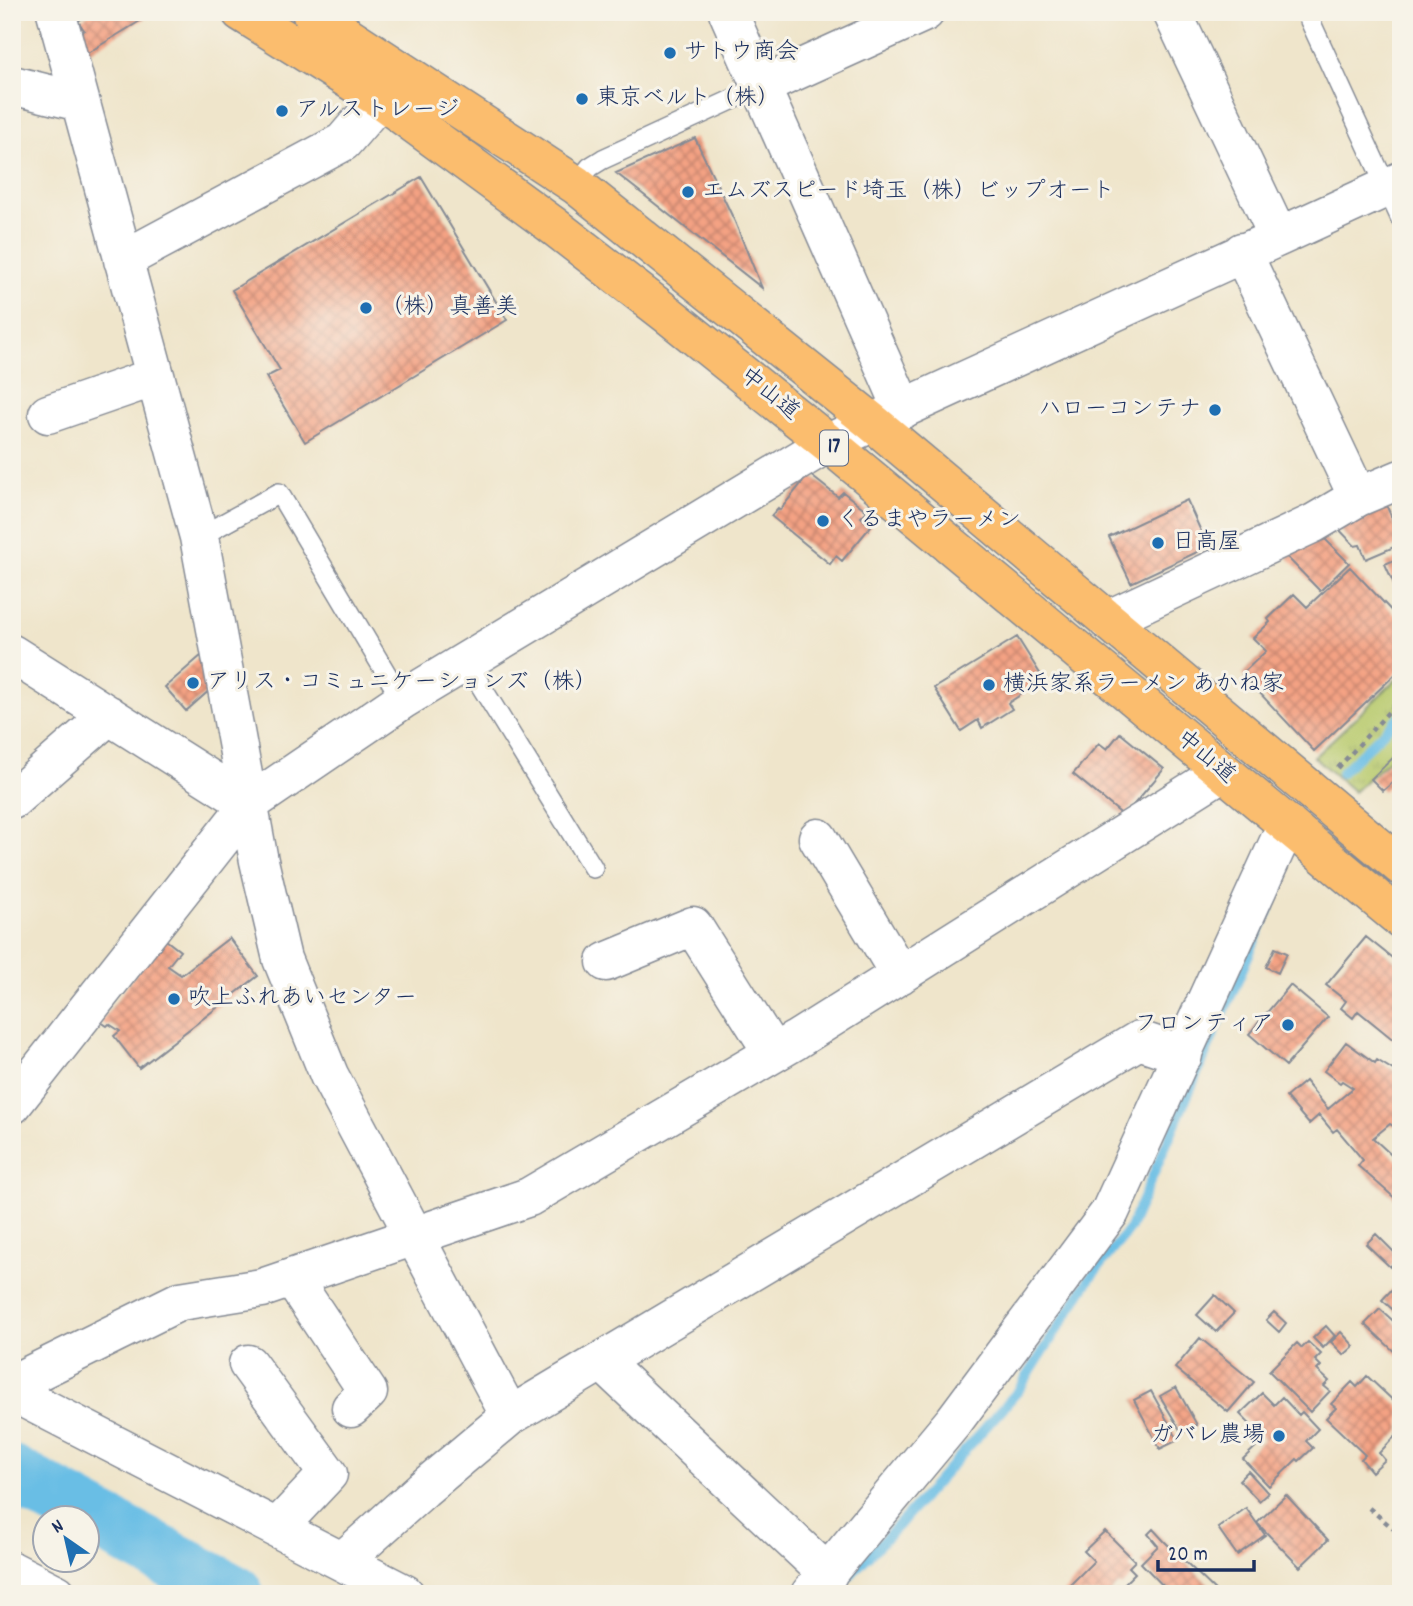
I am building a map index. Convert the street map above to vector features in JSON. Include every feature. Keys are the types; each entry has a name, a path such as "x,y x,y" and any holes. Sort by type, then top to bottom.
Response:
{"highway":[{"name":"中山道","path":"241,12 380,99 551,224 828,443 1401,919"},
{"name":"中山道","path":"311,12 576,184 887,415 1107,620 1401,866"}],"street":[{"path":"56,12 199,537 259,861 282,959 328,1075 510,1416"},
{"path":"728,12 762,86 887,415"},
{"path":"762,86 925,12"},
{"path":"1172,12 1278,236"},
{"path":"12,85 80,102"},
{"path":"124,260 343,142 380,99"},
{"path":"12,1105 249,804 402,700 828,443 1241,252 1278,236 1396,196"},
{"path":"1241,252 1358,496"},
{"path":"48,414 155,377"},
{"path":"1107,620 1314,523 1358,496 1401,479"},
{"path":"12,654 249,804"},
{"path":"12,800 108,715"},
{"path":"12,1384 180,1301 262,1288 529,1197 901,975 1222,772"},
{"path":"602,1362 819,1584 954,1421 1110,1212 1287,824"},
{"path":"818,838 901,975"},
{"path":"606,962 693,926 773,1053"},
{"path":"344,1560 510,1416 1139,1040 1183,1055"},
{"path":"292,1278 368,1392 351,1408"},
{"path":"248,1364 327,1474 278,1527"},
{"path":"12,1392 344,1560 405,1594"},
{"path":"12,1571 57,1594"}],"lane":[{"path":"1306,12 1396,196"},
{"path":"576,184 590,167 603,159 762,86"},
{"path":"199,537 279,493 402,700"},
{"path":"465,660 593,868"}],"path":[{"path":"1335,771 1401,698"},
{"path":"1369,1508 1401,1535"}],"green space":[{"path":"1401,675 1401,748 1354,792 1314,757"}],"building":[{"path":"93,12 141,12 145,18 86,54 75,36 84,30 78,21"},
{"path":"695,138 735,222 762,288 616,173"},
{"path":"421,177 507,320 305,442 266,377 280,370 232,290"},
{"path":"809,474 838,497 843,492 867,511 861,517 871,526 842,561 836,556 830,564 771,516 778,508 780,510"},
{"path":"1187,500 1208,547 1131,583 1109,537"},
{"path":"1385,502 1401,544 1366,559 1360,545 1355,546 1334,524"},
{"path":"1319,533 1349,563 1320,591 1287,557 1309,536"},
{"path":"1401,557 1401,587 1398,582 1394,584 1385,564"},
{"path":"1350,567 1401,621 1401,669 1314,751 1242,674 1266,651 1253,638 1270,622 1268,619 1294,594 1307,607"},
{"path":"1017,637 1044,680 1008,703 1012,709 982,728 978,720 961,731 934,688"},
{"path":"202,655 221,680 186,711 165,687"},
{"path":"1120,733 1164,769 1124,816 1073,774 1099,743 1107,749"},
{"path":"1401,750 1401,775 1383,791 1371,779"},
{"path":"162,937 180,951 168,966 181,975 229,938 258,976 139,1068 114,1036 120,1031 101,1022"},
{"path":"1366,937 1401,965 1401,1046 1358,1011 1353,1018 1341,1008 1346,1001 1326,985"},
{"path":"1275,948 1287,953 1278,973 1266,967"},
{"name":"フロンティア","path":"1290,985 1328,1017 1286,1066 1249,1034"},
{"path":"1346,1042 1375,1063 1377,1060 1401,1075 1401,1120 1393,1126 1390,1124 1373,1138 1401,1164 1401,1199 1399,1197 1397,1200 1358,1166 1363,1160 1337,1129 1333,1132 1319,1115 1309,1124 1286,1097 1305,1081 1328,1109 1353,1088 1342,1081 1340,1083 1324,1071"},
{"path":"1376,1234 1399,1257 1390,1267 1366,1244"},
{"path":"1398,1283 1401,1286 1401,1317 1382,1300"},
{"path":"1215,1295 1234,1313 1216,1332 1197,1315"},
{"path":"1380,1309 1401,1328 1401,1358 1365,1324"},
{"path":"1274,1312 1286,1323 1279,1332 1266,1320"},
{"path":"1326,1326 1335,1336 1323,1348 1313,1338"},
{"path":"1341,1332 1354,1346 1344,1355 1331,1342"},
{"path":"1200,1338 1254,1382 1228,1412 1175,1368"},
{"path":"1308,1342 1321,1354 1315,1360 1321,1366 1317,1370 1329,1381 1324,1386 1330,1391 1310,1412 1269,1371 1297,1343 1302,1348"},
{"path":"1367,1376 1401,1408 1401,1430 1379,1453 1385,1460 1372,1472 1361,1459 1365,1455 1326,1418 1336,1408 1331,1404 1352,1382 1357,1387"},
{"path":"1176,1387 1197,1425 1182,1433 1160,1396"},
{"path":"1151,1391 1178,1440 1160,1449 1134,1400"},
{"path":"1262,1393 1274,1405 1282,1397 1299,1415 1302,1412 1318,1429 1306,1441 1313,1448 1299,1461 1297,1459 1269,1486 1243,1459 1264,1439 1240,1414"},
{"path":"1248,1471 1268,1493 1259,1501 1239,1480"},
{"path":"1286,1495 1328,1540 1300,1567 1257,1523"},
{"path":"1246,1508 1265,1535 1237,1555 1218,1528"},
{"path":"1153,1529 1219,1594 1171,1594 1141,1563 1158,1546 1148,1534"},
{"path":"1105,1531 1135,1561 1129,1567 1135,1573 1109,1594 1065,1594 1063,1592 1094,1561 1084,1551"}],"waterway":[{"path":"1341,773 1401,715"},
{"path":"849,1576 905,1518 1018,1391 1090,1278 1130,1228 1269,908"},
{"path":"12,1474 235,1594"}],"place":[{"name":"サトウ商会","path":"670,53"},
{"name":"東京ベルト（株）","path":"582,99"},
{"name":"アルストレージ","path":"282,111"},
{"name":"エムズスピード埼玉（株）ビップオート","path":"688,192"},
{"name":"（株）真善美","path":"366,308"},
{"name":"ハローコンテナ","path":"1215,410"},
{"name":"くるまやラーメン","path":"823,521"},
{"name":"日高屋","path":"1158,543"},
{"name":"アリス・コミュニケーションズ（株）","path":"193,683"},
{"name":"横浜家系ラーメン あかね家","path":"989,685"},
{"name":"吹上ふれあいセンター","path":"174,999"},
{"name":"フロンティア","path":"1288,1025"},
{"name":"ガバレ農場","path":"1279,1436"}]}
